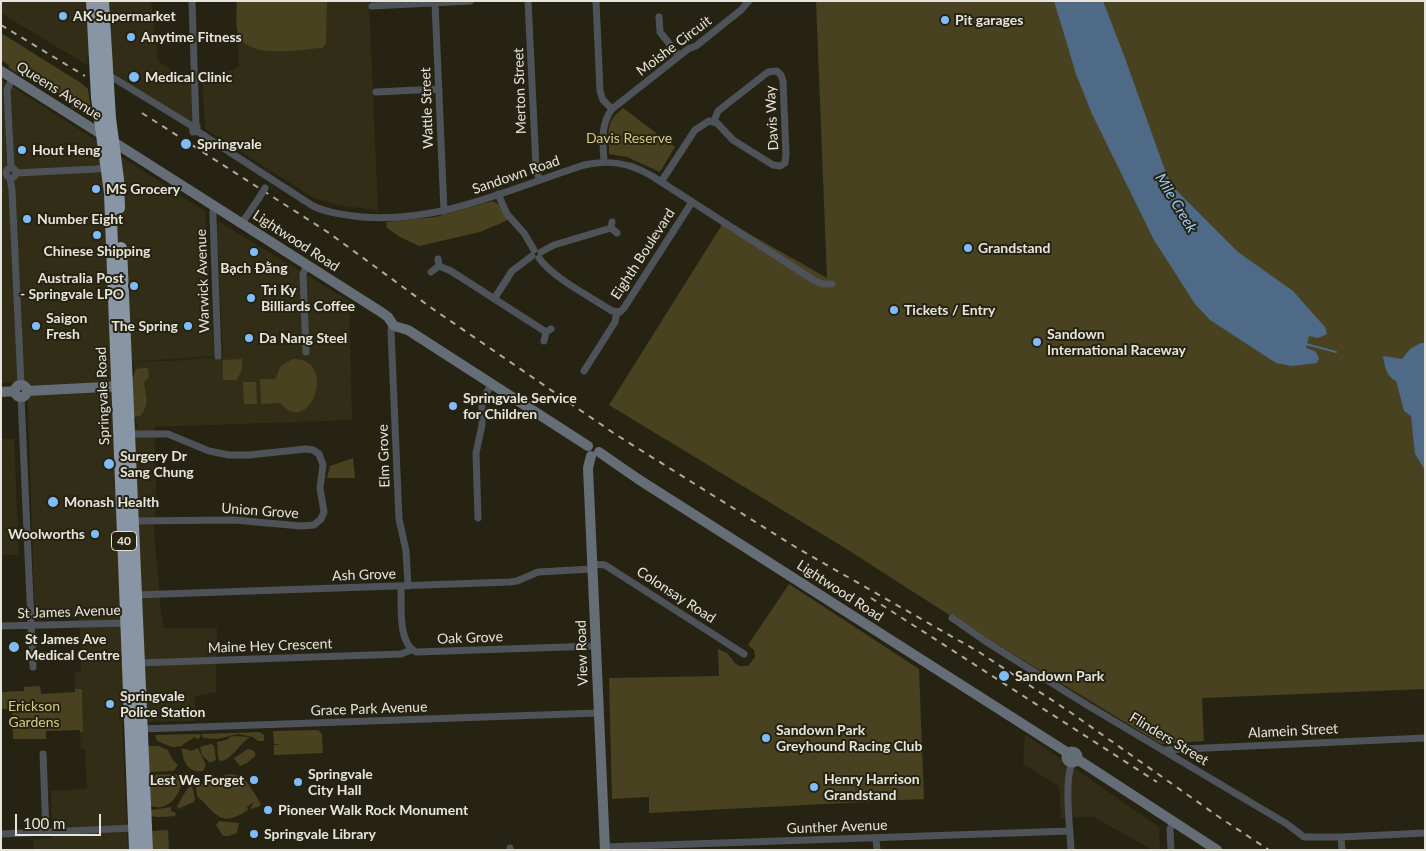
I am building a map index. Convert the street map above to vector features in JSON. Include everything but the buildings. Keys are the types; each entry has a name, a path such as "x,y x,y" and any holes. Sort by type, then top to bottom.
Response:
{"highway":[{"name":"Springvale Road","path":"92,1 95,74 111,166 119,188 122,386 138,767 147,850"},
{"name":"Springvale Road","path":"103,1 106,138"},
{"name":"Springvale Road","path":"124,433 132,521 135,595 132,622"},
{"name":"Springvale Road","path":"134,663 142,729 134,828 135,850"}],"main road":[{"name":"Queens Avenue","path":"1,71 106,138"},
{"name":"Lightwood Road","path":"106,138 381,312 388,317 392,325 408,330 492,383 592,451 1217,850"},
{"path":"111,166 133,154"},
{"path":"1,392 122,386"},
{"name":"View Road","path":"592,451 588,468 604,848"}],"street":[{"path":"192,1 195,128"},
{"path":"372,6 470,1"},
{"name":"Merton Street","path":"528,1 536,166 539,180"},
{"path":"596,1 600,91 603,100 612,109 607,116 604,127 604,162"},
{"name":"Moishe Circuit","path":"612,109 688,49 696,46 749,1"},
{"name":"Wattle Street","path":"435,3 444,211"},
{"path":"659,18 660,32 679,56"},
{"name":"Davis Way","path":"661,182 695,130 707,121 714,121 733,140 773,165 780,166 785,163 783,81 778,71 768,72 727,104 718,112 714,121"},
{"name":"Sandown Road","path":"106,74 195,128 313,206 336,213 373,218 398,218 444,211 584,166 604,162 620,163 634,166 661,182 815,281 823,284 832,284"},
{"path":"12,79 8,90 9,173 12,190 20,335 33,667"},
{"path":"376,92 440,89"},
{"path":"9,173 97,169 111,166"},
{"path":"242,223 271,180"},
{"name":"Eighth Boulevard","path":"498,194 507,214 524,233 547,269 616,312 622,311 692,202"},
{"name":"Warwick Avenue","path":"216,207 212,212 218,356"},
{"path":"494,299 512,270 536,254 554,245 613,228"},
{"path":"431,272 439,263 548,331 544,341"},
{"path":"306,352 303,274 307,265"},
{"path":"584,371 615,322 616,312"},
{"name":"Elm Grove","path":"392,325 399,518 406,551 405,586"},
{"path":"478,518 476,455 482,425 482,401 492,383"},
{"name":"Union Grove","path":"124,433 168,434 209,451 235,455 309,449 319,454 323,465 320,488 324,512 322,519 314,525 301,526 230,520 132,521"},
{"name":"Colonsay Road","path":"592,566 605,565 744,654"},
{"name":"Ash Grove","path":"135,595 510,582 538,572 592,566"},
{"path":"405,586 403,634 411,650"},
{"name":"Flinders Street","path":"952,618 1162,750 1287,824 1304,837 1425,834"},
{"name":"St James Avenue","path":"1,626 132,622"},
{"name":"Oak Grove","path":"411,650 419,653 596,646"},
{"name":"Maine Hey Crescent","path":"134,663 401,654 411,650"},
{"name":"Grace Park Avenue","path":"142,729 598,713"},
{"name":"Alamein Street","path":"1162,750 1425,738"},
{"path":"43,754 46,832"},
{"path":"1071,850 1068,786 1072,758"},
{"path":"1171,850 1170,829 1173,821"},
{"path":"1,834 134,828"},
{"name":"Gunther Avenue","path":"604,848 1070,831"},
{"path":"1341,837 1342,850"},
{"path":"876,839 877,850"}],"shaded area":[{"path":"1,1 151,1 158,61 193,84 193,122 189,122 88,56 87,65 1,13"},
{"path":"236,1 369,1 378,210 341,206 312,197 205,129 202,75 230,71 239,66"},
{"path":"1,79 205,211 214,356 130,362 135,427 139,427 136,423 134,362 223,357 218,221 349,301 352,420 155,427 156,502 154,530 164,628 217,628 216,692 195,696 195,721 122,722 128,850 34,850 33,839 52,838 51,791 87,789 85,749 81,749 80,732 83,732 82,689 75,689 75,673 81,672 79,617 35,619 27,381 1,383"},
{"path":"1,439 14,439 19,555 1,555"},
{"path":"1025,734 1159,827 1160,850 1153,850 1093,817 1061,818 1059,786 1023,764"}],"green space":[{"path":"237,1 327,1 326,44 322,48 288,51 263,50 252,47 243,42 238,33 236,22"},
{"name":"Sandown International Raceway","path":"816,1 1425,1 1425,689 1202,698 1204,741 1161,744 962,623 840,545 609,405 725,220 827,278"},
{"path":"1,33 88,89 91,112 80,105 78,109 71,108 73,104 41,80 22,70 17,73 8,67 10,66 1,60"},
{"name":"Davis Reserve","path":"623,108 675,147 660,172 627,157 609,154 610,124"},
{"path":"493,201 501,206 508,220 480,232 419,246 387,228 386,222 435,217"},
{"path":"242,359 242,369 237,380 223,380 223,360"},
{"path":"292,359 306,362 314,370 317,382 315,394 310,404 302,411 291,411 280,403 261,404 260,379 275,379 281,366"},
{"path":"148,368 149,377 144,382 145,408 140,416 134,417 132,380 136,369"},
{"path":"243,382 256,382 257,404 244,404"},
{"path":"353,458 355,478 327,478 330,466"},
{"name":"Sandown Park Greyhound Racing Club","path":"789,584 919,669 924,799 649,813 649,797 612,799 609,678 719,676 718,649 727,653 736,664 748,666 755,657 754,650 748,645"},
{"name":"Erickson Gardens","path":"40,686 41,694 75,692 75,689 82,689 83,732 80,732 80,730 46,731 46,739 13,739 12,709 1,709 1,692 24,691 24,687"},
{"path":"318,730 322,734 323,753 274,755 274,745 283,745 274,744 273,731"},
{"path":"260,732 264,735 264,741 258,741 253,737 238,734 218,739 204,738 202,736 202,734"},
{"path":"201,734 200,738 197,739 195,737 183,746 172,747 157,741 155,735"},
{"path":"232,736 250,737 232,755 220,761 218,758 217,742"},
{"path":"211,744 214,746 216,760 210,763 202,755 200,747"},
{"path":"148,746 158,746 168,750 172,759 178,765 174,771 149,772"},
{"path":"182,748 191,751 198,748 206,765 203,771 193,770 187,765 183,757"},
{"path":"248,749 255,752 255,756 247,763 238,767 240,765 234,758"},
{"path":"174,774 179,776 182,781 176,797 162,807 151,806 150,776"},
{"path":"230,774 244,779 253,790 261,805 250,809 254,802 247,807 248,810 239,816 225,818 214,813 197,796 196,787 210,779"},
{"path":"192,785 194,802 178,809 177,806 184,794"},
{"path":"171,807 171,811 176,813 175,816 151,816 151,810"},
{"path":"219,821 239,823 237,833 223,836 216,825"},
{"path":"168,830 169,850 153,850 152,831"}],"water":[{"path":"1054,1 1103,1 1167,176 1178,192 1238,252 1293,291 1325,327 1327,334 1318,338 1309,336 1306,348 1315,351 1319,358 1317,363 1292,366 1276,363 1210,320 1195,304 1154,240 1092,114 1076,74"},
{"path":"1425,343 1425,470 1415,454 1411,416 1404,411 1396,381 1388,374 1383,356 1402,359 1410,349"}],"waterway":[{"name":"Mile Creek","path":"1306,344 1336,352"}],"railway":[{"path":"1,25 85,76"},
{"path":"142,113 329,233 433,309 615,434 797,548 979,652 1070,712 1269,850"},
{"path":"871,598 1157,782"}],"place":[{"name":"AK Supermarket","path":"63,16"},
{"name":"Pit garages","path":"945,20"},
{"name":"Anytime Fitness","path":"131,37"},
{"name":"Medical Clinic","path":"134,77"},
{"name":"Springvale","path":"186,144"},
{"name":"Hout Heng","path":"22,150"},
{"name":"MS Grocery","path":"96,189"},
{"name":"Number Eight","path":"27,219"},
{"name":"Chinese Shipping","path":"97,235"},
{"name":"Grandstand","path":"968,248"},
{"name":"Bạch Đằng","path":"254,252"},
{"name":"Australia Post - Springvale LPO","path":"134,286"},
{"name":"Tri Ky Billiards Coffee","path":"251,298"},
{"name":"Tickets / Entry","path":"894,310"},
{"name":"Saigon Fresh","path":"36,326"},
{"name":"The Spring","path":"188,326"},
{"name":"Da Nang Steel","path":"249,338"},
{"name":"Sandown International Raceway","path":"1037,342"},
{"name":"Springvale Service for Children","path":"453,406"},
{"name":"Surgery Dr Sang Chung","path":"109,464"},
{"name":"Monash Health","path":"53,502"},
{"name":"Woolworths","path":"95,534"},
{"name":"St James Ave Medical Centre","path":"14,647"},
{"name":"Sandown Park","path":"1004,676"},
{"name":"Springvale Police Station","path":"110,704"},
{"name":"Sandown Park Greyhound Racing Club","path":"766,738"},
{"name":"Lest We Forget","path":"254,780"},
{"name":"Springvale City Hall","path":"298,782"},
{"name":"Henry Harrison Grandstand","path":"814,787"},
{"name":"Pioneer Walk Rock Monument","path":"268,810"},
{"name":"Springvale Library","path":"254,834"}]}
